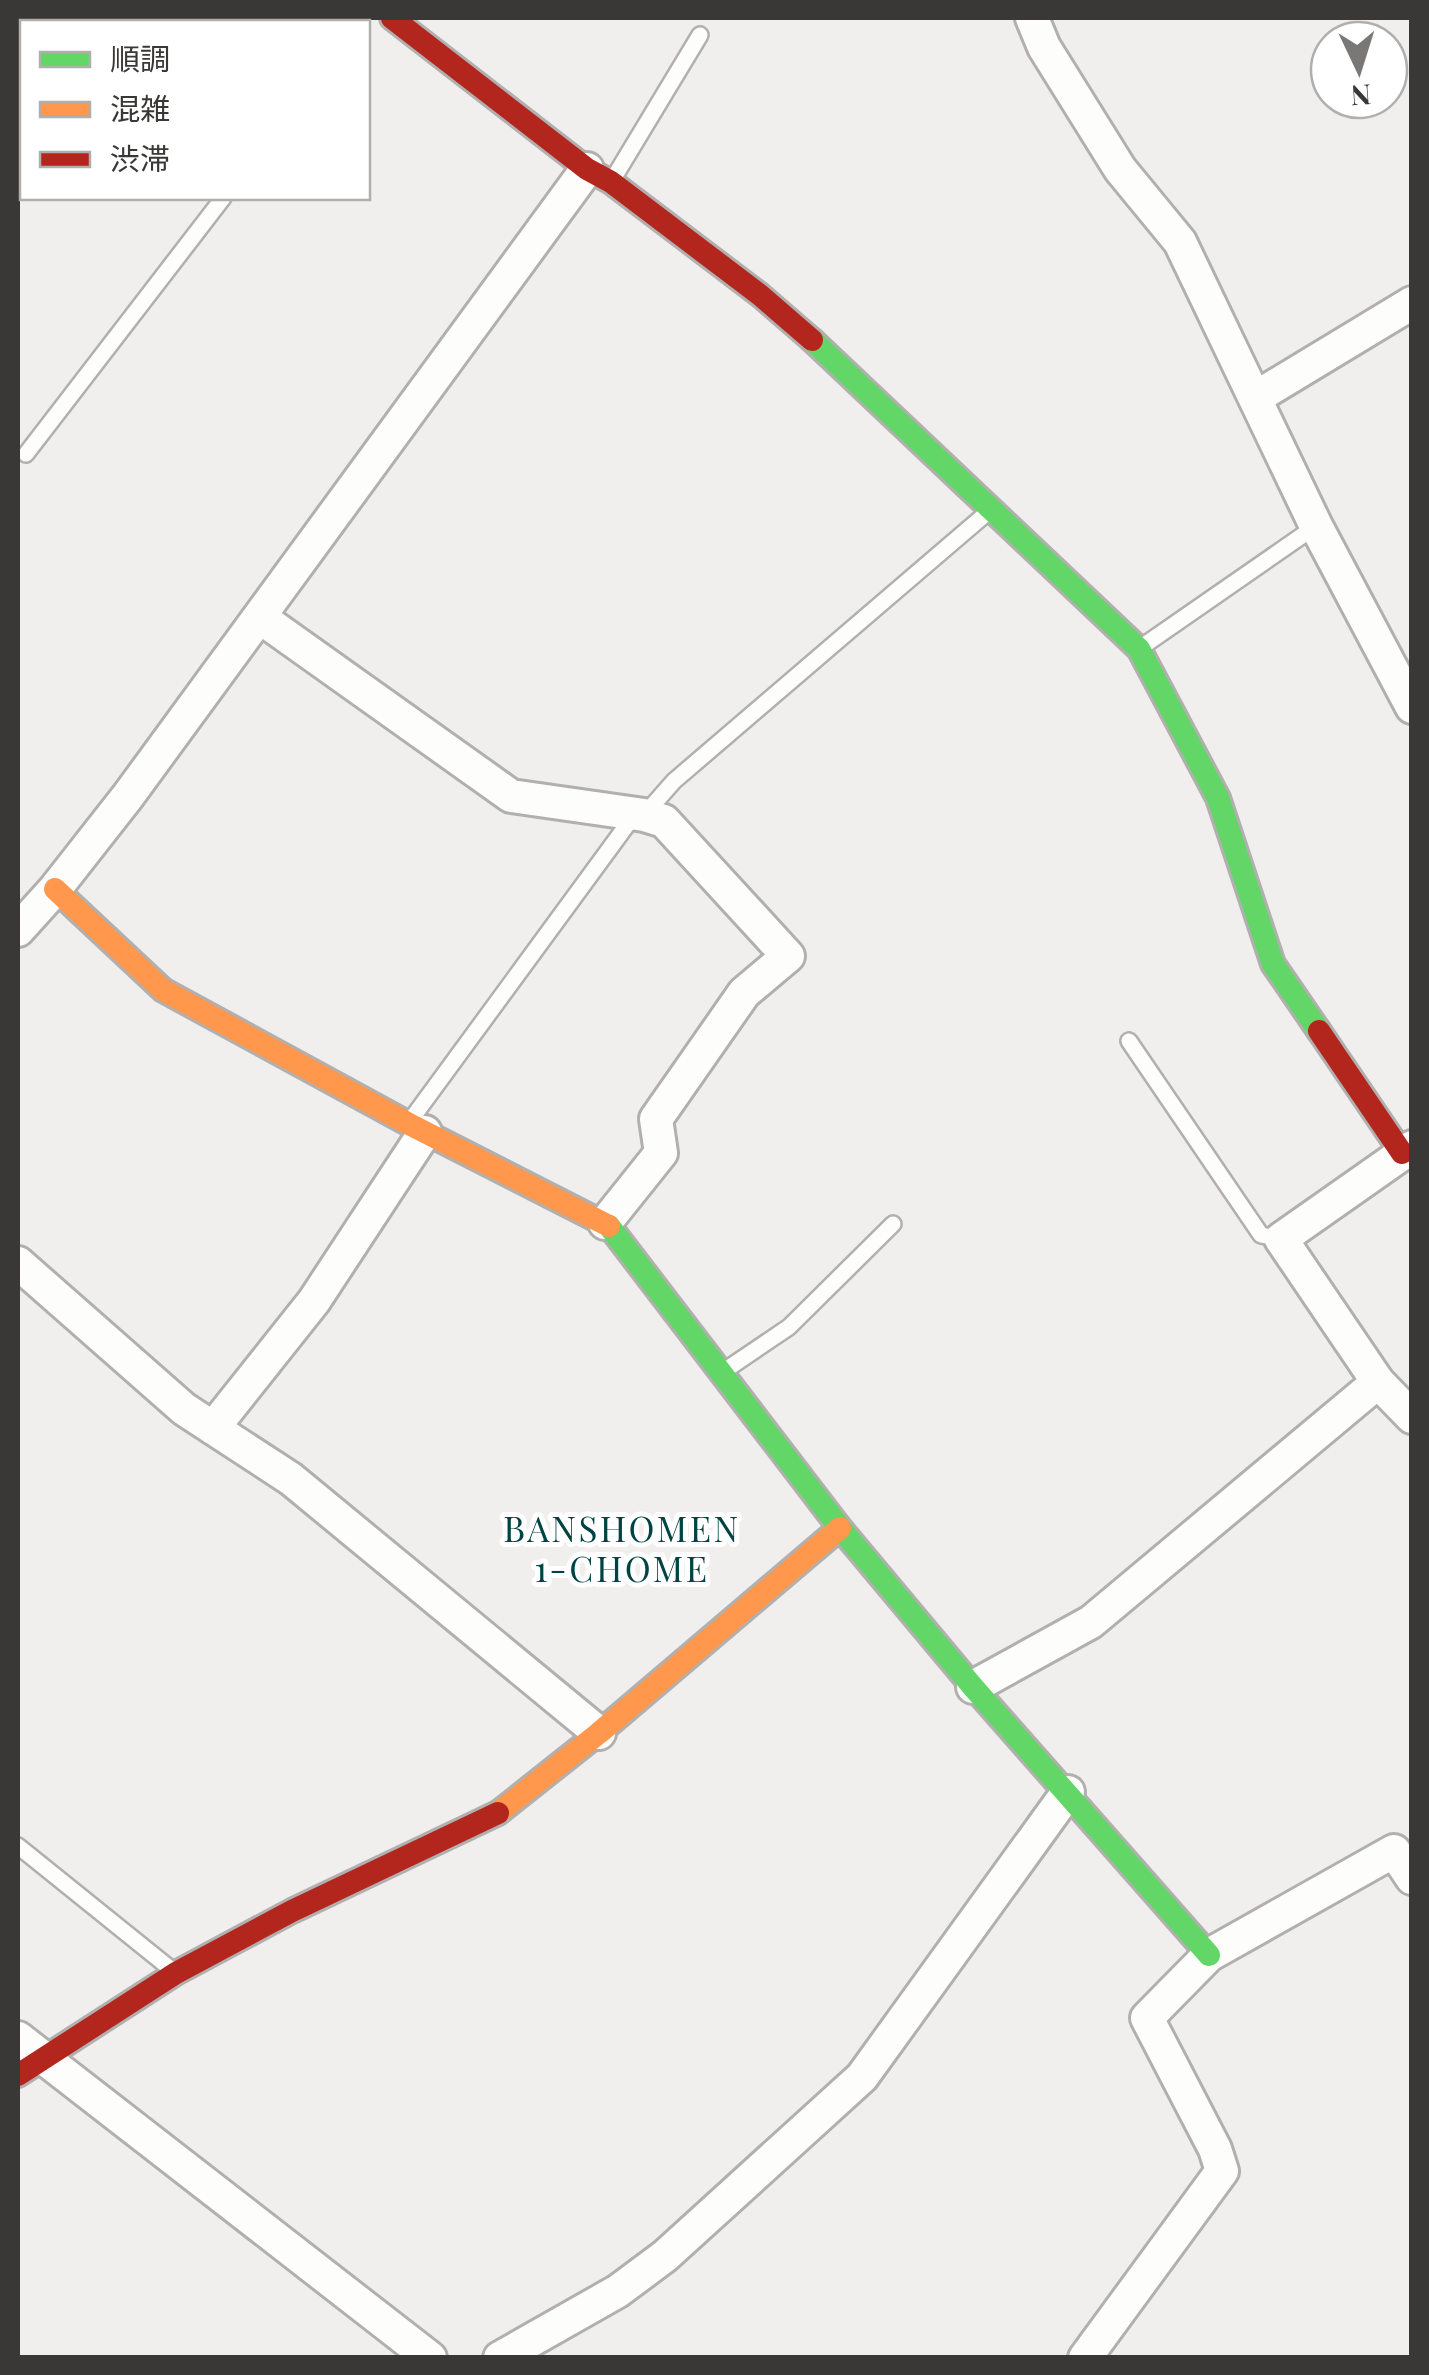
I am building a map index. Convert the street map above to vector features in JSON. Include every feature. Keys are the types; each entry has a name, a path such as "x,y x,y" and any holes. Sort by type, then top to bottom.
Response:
{"street":[{"path":"392,18 760,295 829,355 1138,649 1218,798 1273,964 1407,1150 1281,1238 1378,1382 1412,1417"},
{"path":"1032,18 1044,48 1120,169 1180,242 1316,526 1412,706"},
{"path":"18,930 55,889 260,618 347,494 599,175"},
{"path":"1255,398 1412,304"},
{"path":"260,618 511,796 640,814 664,821 788,956 744,994 656,1119 661,1152 605,1223"},
{"path":"55,889 164,990 614,1230 840,1528 973,1687 1210,1956"},
{"path":"213,1428 314,1301 417,1128"},
{"path":"18,1263 184,1409 291,1479 599,1733"},
{"path":"1378,1382 1412,1396"},
{"path":"973,1687 1091,1622 1378,1382"},
{"path":"430,2358 26,2057 292,1911 497,1814 599,1733 840,1528"},
{"path":"500,2358 618,2291 665,2256 862,2077 1068,1792"},
{"path":"1085,2358 1222,2170 1147,2018 1210,1956 1394,1851 1412,1878"}],"lane":[{"path":"599,175 700,36"},
{"path":"26,454 221,200"},
{"path":"417,1128 640,814 991,509"},
{"path":"1138,649 1316,526"},
{"path":"1130,1042 1261,1234 1281,1238"},
{"path":"722,1372 790,1328 892,1224"},
{"path":"18,1846 176,1972"}],"traffic: fast":[{"path":"812,340 1139,649 1218,798 1273,964 1319,1031"},
{"path":"609,1226 840,1528 973,1687 1209,1955"}],"traffic: slow":[{"path":"55,889 163,990 409,1124 609,1226"},
{"path":"498,1813 599,1733 840,1528"}],"traffic: jam":[{"path":"392,18 587,169 611,182 760,295 812,340"},
{"path":"1319,1031 1402,1153"},
{"path":"18,2075 176,1973 292,1911 498,1813"}],"district":[{"name":"BANSHOMEN 1-CHOME","path":"622,1550"}]}
